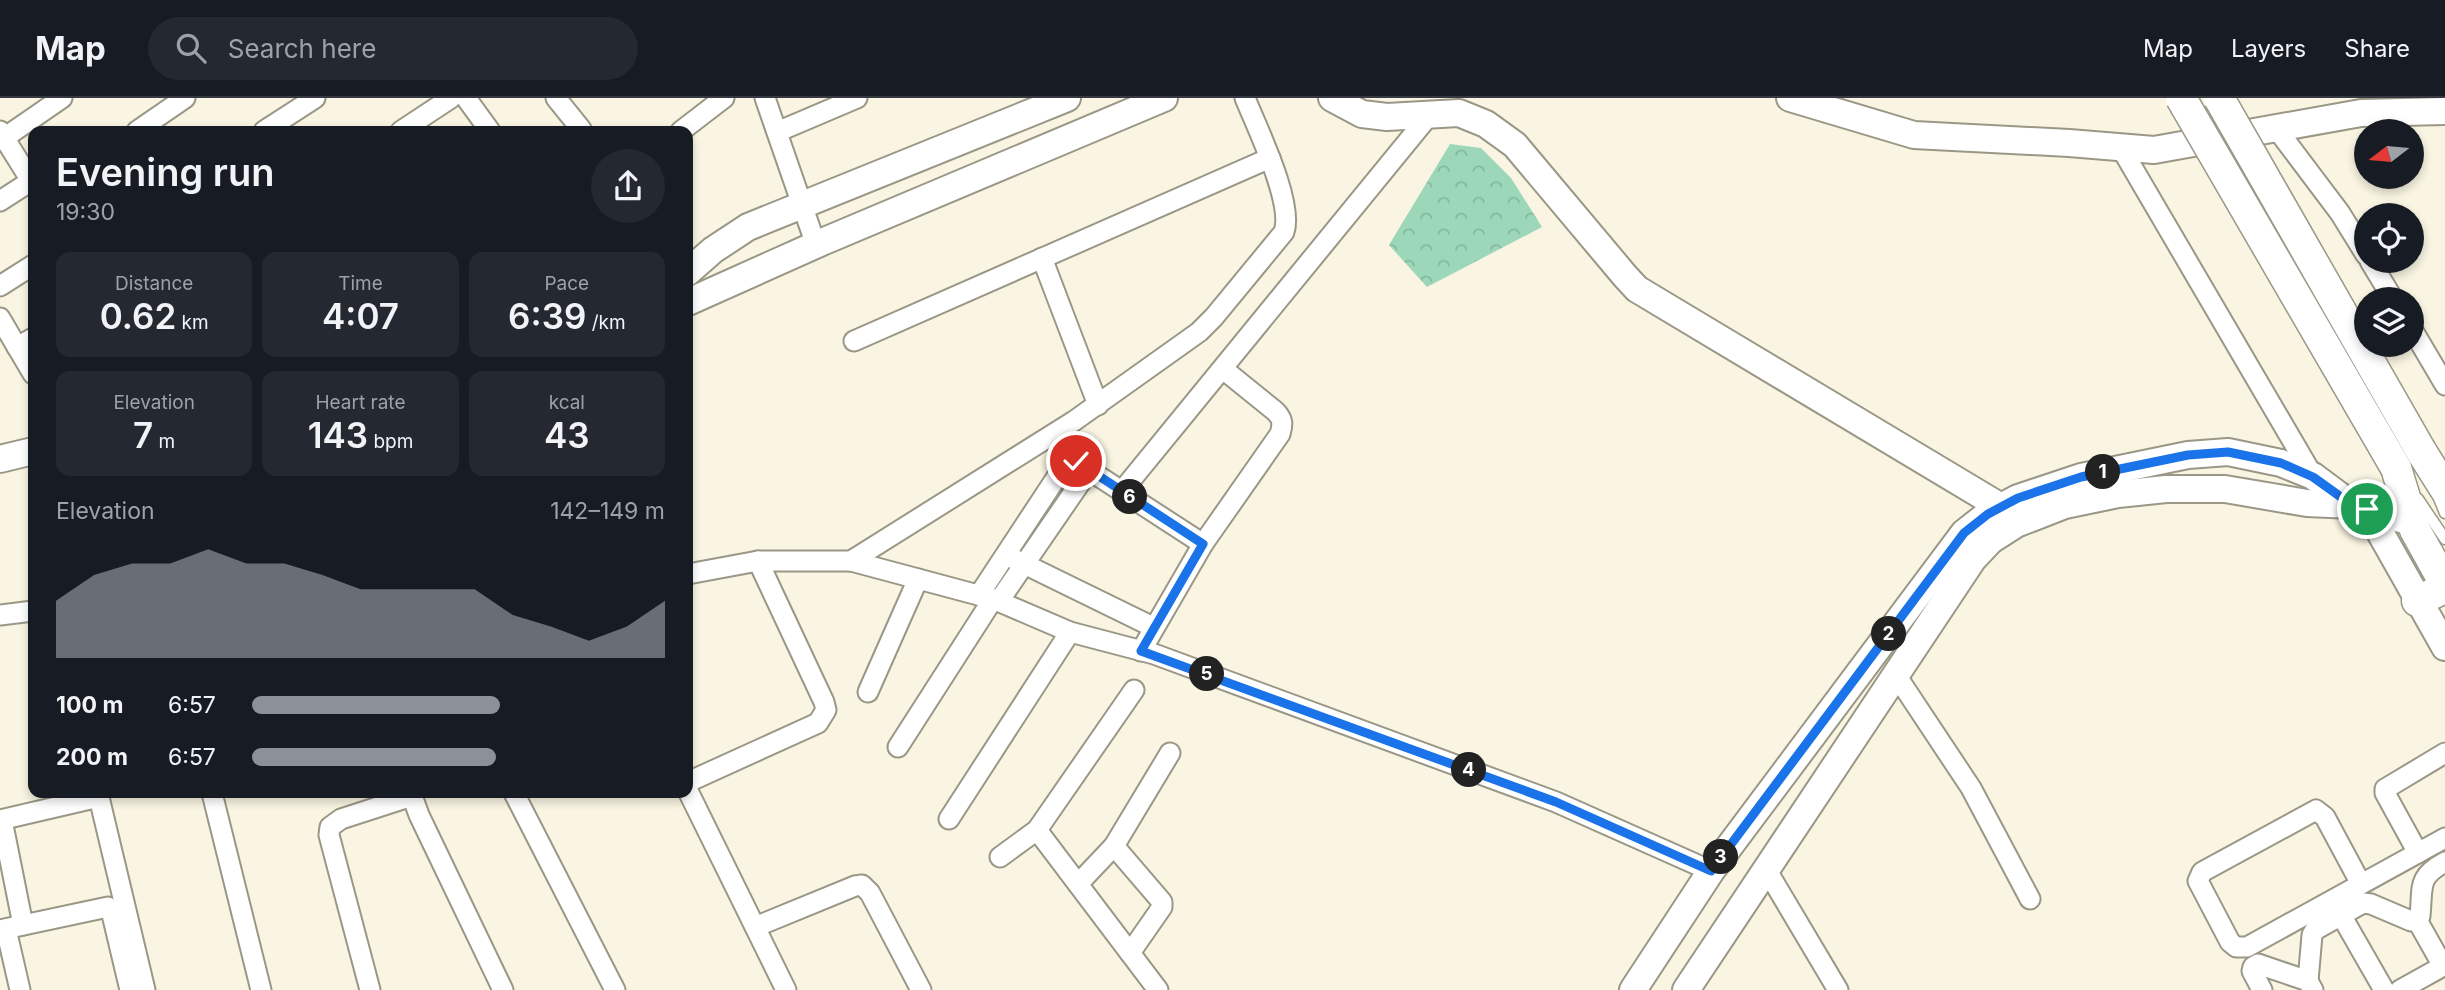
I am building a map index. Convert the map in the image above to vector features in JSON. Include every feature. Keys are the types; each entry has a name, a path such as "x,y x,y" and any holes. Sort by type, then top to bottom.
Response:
{"main road":[{"path":"2181,98 2396,468 2412,522 2445,586 2417,601"},
{"path":"2219,98 2445,489"}],"street":[{"path":"28,176 2,134 62,98"},
{"path":"144,126 185,98"},
{"path":"272,126 315,98"},
{"path":"409,126 451,98"},
{"path":"466,98 486,126"},
{"path":"556,98 578,126"},
{"path":"688,126 724,98"},
{"path":"765,98 816,245"},
{"path":"777,132 857,98"},
{"path":"693,300 1164,98"},
{"path":"851,561 1098,405 1199,332 1214,317 1284,232 1287,214 1270,158 1245,98"},
{"path":"1332,98 1362,114 1387,117 1459,113 1502,133 1625,276 1650,297 2001,507"},
{"path":"1790,98 1914,135 2169,149 2361,113 2445,111"},
{"path":"693,268 730,237 802,204 1052,100"},
{"path":"1122,491 1431,113"},
{"path":"2276,128 2354,235"},
{"path":"2121,148 2313,477"},
{"path":"854,341 1270,158"},
{"path":"0,201 28,185"},
{"path":"1042,258 1098,405"},
{"path":"0,285 28,268"},
{"path":"0,318 25,343"},
{"path":"2424,349 2445,385"},
{"path":"1141,651 1203,544 1283,426 1281,417 1275,411 1223,369"},
{"path":"0,458 28,452"},
{"path":"1633,990 1711,871 1964,533 2018,498 2081,477 2188,455 2228,452 2281,463 2313,477 2359,507 2445,647"},
{"path":"898,747 1015,560 1064,466 1070,462 1076,461 1203,544"},
{"path":"1686,990 1973,559 1991,540 2016,524 2065,505 2118,494 2166,489 2225,489 2306,503 2359,507 2412,522"},
{"path":"1015,560 1153,627"},
{"path":"693,574 758,561 851,561 990,598 1070,632 1141,651 1556,802 1711,871"},
{"path":"693,780 818,723 826,710 758,561"},
{"path":"868,692 918,579"},
{"path":"0,615 28,612"},
{"path":"949,819 1070,632"},
{"path":"1896,675 1971,788 2030,899"},
{"path":"1000,857 1037,830 1134,690"},
{"path":"1078,884 1114,846 1170,752"},
{"path":"2417,853 2385,789 2445,753"},
{"path":"20,990 10,928 1,820 87,798"},
{"path":"100,798 145,990"},
{"path":"213,798 261,990"},
{"path":"369,990 329,835 330,827 341,819 400,798"},
{"path":"413,798 503,990"},
{"path":"517,798 615,990"},
{"path":"691,798 786,990"},
{"path":"2361,884 2325,817 2316,810 2209,867 2202,872 2198,881 2230,943 2241,948 2361,884 2445,838"},
{"path":"1037,830 1158,990"},
{"path":"1114,846 1162,902 1162,907 1130,953"},
{"path":"2262,990 2252,971 2258,964 2311,985 2312,935 2315,930 2363,903 2411,921 2417,920 2420,916 2425,876 2445,862"},
{"path":"1766,869 1838,990"},
{"path":"755,927 862,885 870,893 921,990"},
{"path":"10,928 108,907 130,990"},
{"path":"2341,915 2384,990"},
{"path":"2400,990 2444,966 2417,920"}],"lane":[{"path":"2421,451 2445,513"},
{"path":"2396,468 2445,540"}],"green space":[{"path":"1450,144 1481,148 1511,178 1542,227 1427,287 1389,245"}],"route":[{"path":"1076,461 1203,544 1141,651 1556,802 1711,871 1964,533 1988,514 2018,498 2081,477 2188,455 2228,452 2281,463 2313,477 2352,505 2367,509"}]}
